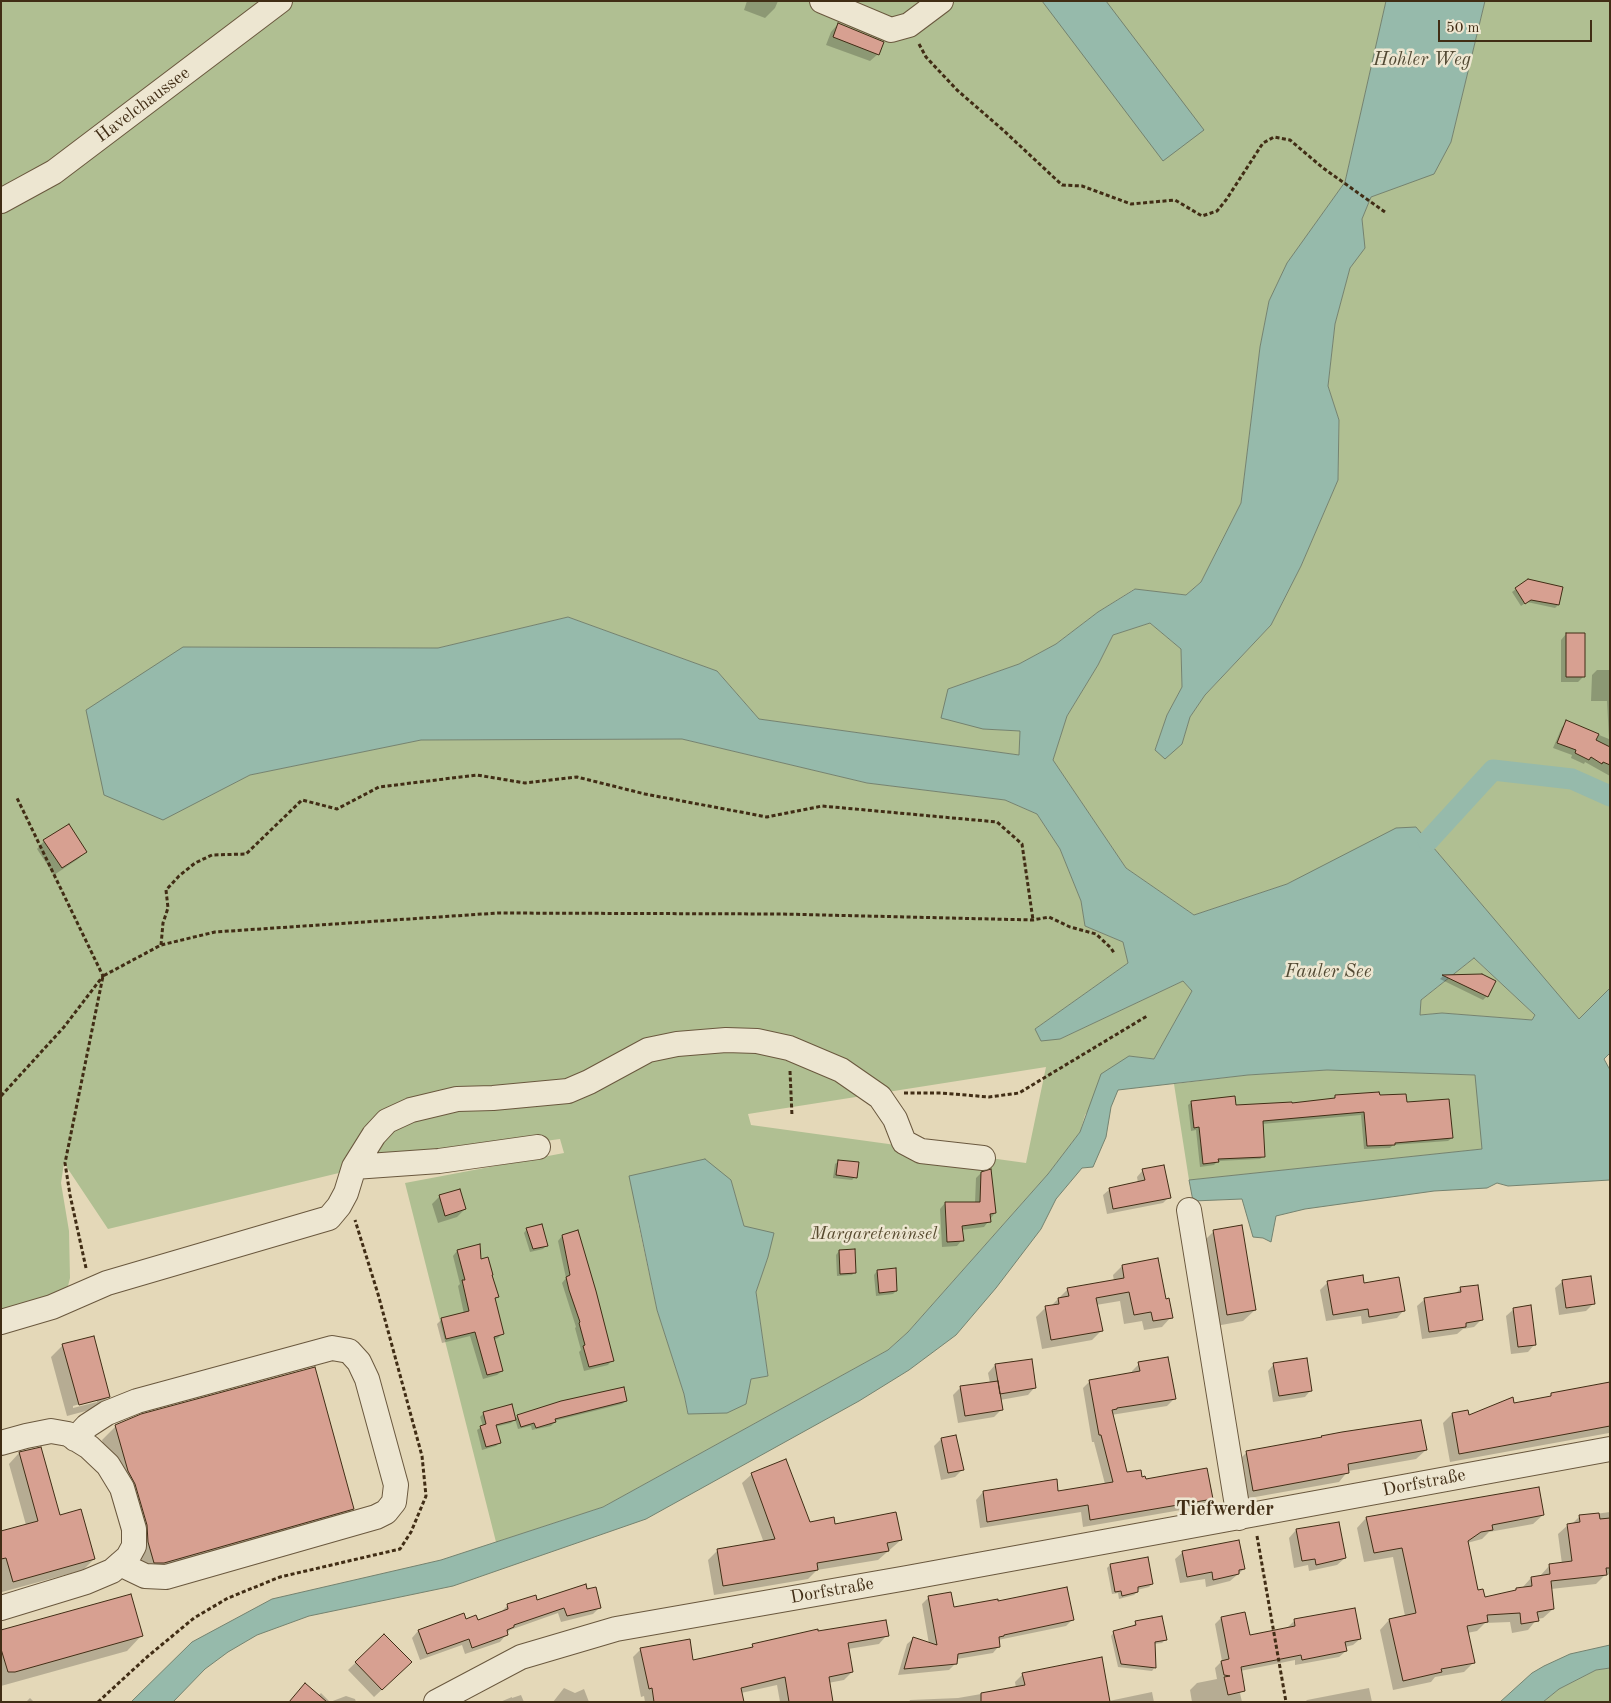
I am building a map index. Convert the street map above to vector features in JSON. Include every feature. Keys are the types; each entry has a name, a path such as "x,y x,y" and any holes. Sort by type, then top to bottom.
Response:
{"street":[{"name":"Havelchaussee","path":"1,202 54,172 280,1"},
{"path":"822,1 890,30 909,25 942,1"},
{"path":"1,1322 52,1307 107,1283 329,1218 339,1206 346,1193 354,1167 374,1135 387,1121 411,1110 457,1099 493,1098 568,1091 589,1082 648,1050 677,1044 734,1040 757,1041 789,1048 842,1070 880,1097 896,1119 904,1142 922,1151 983,1158"},
{"path":"354,1167 439,1161 538,1147"},
{"path":"1189,1210 1246,1517"},
{"path":"75,1439 87,1426 107,1413 136,1401 332,1348 349,1351 359,1362 367,1379 396,1485 394,1502 386,1512 376,1517 166,1577 145,1576 120,1564"},
{"path":"1,1443 51,1432 68,1434 90,1447 108,1465 122,1488 134,1529 134,1546 128,1557 112,1571 86,1582 1,1608"},
{"name":"Dorfstraße","path":"436,1702 521,1657 616,1629 916,1577 1610,1449"}],"path":[{"path":"909,25 926,57 957,90 1062,185 1082,186 1132,204 1174,200 1202,216 1217,211 1263,143 1274,137 1290,140 1323,168 1385,212"},
{"path":"161,945 163,923 168,908 166,890 179,876 195,863 212,855 246,854 302,800 337,808 379,787 478,775 525,783 577,777 645,794 767,818 822,806 997,822 1022,844 1033,920"},
{"path":"17,798 103,976 65,1163 90,1291"},
{"path":"1,1096 64,1027 103,976 161,945 215,932 498,913 781,914 1033,920 1048,917 1070,927 1096,934 1114,953"},
{"path":"874,1093 941,1093 989,1097 1019,1093 1147,1016"},
{"path":"789,1048 792,1116"},
{"path":"98,1702 147,1657 194,1618 228,1598 280,1578 400,1549 411,1532 426,1496 422,1456 378,1294 346,1193"},
{"path":"1246,1517 1286,1702"}],"green space":[{"name":"Margareteninsel","path":"1,1 1386,1 1345,182 1288,262 1269,301 1260,347 1241,503 1201,582 1186,595 1134,589 1098,612 1056,644 1019,664 948,689 983,729 1020,731 1019,755 759,719 717,671 568,617 438,648 183,647 163,819 250,775 420,740 682,739 867,783 1005,800 1037,814 1060,849 1081,901 1085,926 1123,942 1128,963 1035,1029 1060,1039 1183,981 1192,991 1154,1059 1129,1056 1085,1115 1080,1132 1048,1174 908,1332 888,1350 603,1507 496,1542 405,1183 564,1153 560,1139 380,1163 108,1229 64,1163 61,1183 69,1231 70,1278 66,1294 1,1314","holes":["1046,1067 1026,1163 751,1125 748,1114","731,1180 744,1226 768,1257 756,1292 768,1376 751,1379 688,1414 684,1394 657,1310 638,1222"]},
{"path":"1485,1 1610,1 1610,988 1579,1020 1416,827 1287,884 1194,915 1126,868 1053,760 1067,716 1098,665 1113,635 1150,623 1181,649 1182,687 1167,715 1155,750 1182,744 1190,717 1205,695 1271,625 1301,566 1338,480 1339,420 1328,386 1335,324 1350,268 1364,248 1362,219 1371,197 1434,173 1451,142"},
{"path":"1474,958 1535,1015 1532,1020 1442,1013 1419,1015 1421,1000"},
{"path":"1327,1070 1476,1075 1483,1149 1189,1180 1174,1084 1248,1075"},
{"path":"1610,1668 1610,1702 1543,1702 1559,1689 1596,1670"}],"water":[{"path":"1042,1 1106,1 1204,130 1163,161"},
{"name":"Fauler See","path":"1386,1 1485,1 1451,142 1434,174 1371,197 1362,219 1365,248 1350,268 1335,324 1328,386 1339,420 1338,480 1301,566 1271,625 1205,695 1190,717 1182,744 1165,759 1155,750 1167,715 1182,687 1181,649 1150,623 1113,635 1098,665 1067,716 1053,760 1126,868 1194,915 1287,884 1396,828 1416,827 1579,1019 1610,988 1610,1053 1604,1059 1610,1070 1610,1180 1508,1186 1497,1183 1487,1188 1434,1191 1305,1209 1276,1216 1271,1242 1263,1238 1253,1237 1242,1199 1193,1201 1189,1180 1482,1149 1475,1075 1327,1070 1248,1075 1118,1090 1111,1107 1106,1137 1093,1167 1082,1168 1056,1199 1041,1229 996,1288 956,1335 909,1370 859,1401 646,1519 453,1586 309,1616 257,1635 228,1652 205,1669 173,1702 131,1702 192,1642 272,1599 441,1560 603,1507 888,1350 908,1332 1048,1174 1080,1132 1101,1074 1129,1056 1154,1059 1192,991 1183,981 1060,1039 1041,1041 1035,1029 1128,963 1123,942 1085,926 1081,901 1060,849 1037,814 1005,800 867,783 682,739 421,740 250,775 163,820 104,795 86,710 183,647 438,648 568,617 717,671 759,719 1019,755 1020,731 983,729 941,718 948,689 1019,664 1056,644 1098,612 1135,589 1186,595 1201,582 1241,503 1260,347 1269,301 1287,263 1345,182","holes":["1474,958 1535,1015 1532,1020 1442,1013 1420,1015 1421,1000"]},
{"path":"705,1159 731,1180 744,1226 774,1233 756,1292 768,1376 751,1379 746,1404 727,1413 688,1414 684,1394 657,1310 629,1176"},
{"path":"1610,1645 1610,1668 1596,1670 1559,1689 1543,1702 1500,1702 1532,1673 1544,1666 1570,1654"}],"building":[{"path":"838,23 884,42 879,55 833,37"},
{"path":"1528,579 1563,587 1559,605 1531,600 1525,604 1515,588"},
{"path":"1566,633 1585,633 1585,677 1566,677"},
{"path":"1566,720 1599,734 1596,740 1610,747 1610,765 1603,762 1602,764 1591,757 1589,760 1575,753 1576,750 1557,743"},
{"path":"69,824 87,852 62,868 43,840"},
{"path":"1482,974 1496,981 1488,997 1442,975"},
{"path":"1379,1092 1380,1095 1406,1094 1407,1102 1449,1099 1453,1138 1395,1143 1395,1145 1367,1146 1364,1112 1263,1121 1265,1157 1218,1159 1219,1162 1203,1164 1199,1127 1194,1128 1191,1101 1235,1096 1236,1105 1292,1103 1335,1098 1335,1095"},
{"path":"838,1160 859,1162 857,1178 836,1175"},
{"path":"1164,1165 1171,1198 1113,1209 1109,1188 1145,1180 1142,1169"},
{"path":"991,1169 996,1213 990,1214 991,1222 962,1226 964,1241 947,1242 945,1202 980,1202 981,1172"},
{"path":"460,1189 466,1209 445,1216 439,1195"},
{"path":"542,1224 548,1246 533,1249 526,1228"},
{"path":"1242,1225 1256,1310 1227,1315 1213,1230"},
{"path":"578,1230 614,1361 589,1367 583,1346 585,1345 580,1322 566,1277 570,1275 562,1235"},
{"path":"480,1244 481,1259 488,1257 499,1297 495,1298 504,1334 494,1337 503,1371 487,1375 475,1332 446,1339 441,1318 469,1311 462,1280 465,1280 457,1250"},
{"path":"855,1249 856,1273 840,1274 839,1250"},
{"path":"1158,1258 1166,1299 1169,1298 1173,1318 1153,1321 1151,1312 1134,1315 1129,1292 1096,1298 1103,1331 1051,1340 1045,1306 1059,1304 1058,1298 1069,1296 1067,1288 1124,1278 1122,1265"},
{"path":"896,1268 897,1291 879,1293 877,1270"},
{"path":"1363,1275 1364,1283 1399,1277 1405,1311 1369,1317 1368,1309 1333,1315 1327,1281"},
{"path":"1591,1276 1595,1304 1566,1308 1562,1280"},
{"path":"1478,1285 1483,1320 1466,1323 1466,1327 1429,1332 1424,1298 1461,1292 1460,1287"},
{"path":"1531,1305 1536,1345 1518,1347 1513,1308"},
{"path":"94,1336 110,1397 79,1405 62,1344"},
{"path":"1168,1357 1176,1399 1112,1410 1127,1472 1141,1470 1142,1477 1145,1476 1146,1479 1207,1468 1213,1499 1090,1520 1088,1505 987,1522 983,1491 1057,1479 1058,1491 1113,1482 1101,1435 1099,1435 1089,1380 1140,1371 1138,1362"},
{"path":"1307,1358 1312,1391 1279,1396 1273,1363"},
{"path":"1032,1359 1036,1388 1000,1394 995,1364"},
{"path":"315,1367 354,1509 164,1563 154,1563 148,1542 147,1525 135,1484 128,1471 115,1425 141,1414"},
{"path":"998,1381 1003,1410 965,1416 960,1386"},
{"path":"1610,1382 1610,1426 1459,1454 1452,1413 1468,1410 1469,1415 1513,1397 1514,1403 1551,1396 1551,1393"},
{"path":"624,1387 627,1401 555,1419 556,1422 536,1428 534,1423 521,1427 517,1415 561,1401"},
{"path":"512,1404 516,1420 496,1425 501,1443 486,1447 480,1426 486,1424 483,1412"},
{"path":"1421,1420 1427,1450 1348,1464 1349,1473 1253,1491 1246,1451 1342,1432"},
{"path":"956,1435 964,1470 948,1473 941,1438"},
{"path":"41,1447 60,1515 81,1509 95,1559 13,1582 6,1558 1,1559 1,1531 38,1521 19,1452"},
{"path":"786,1459 810,1522 834,1517 835,1524 896,1512 902,1540 887,1543 889,1551 817,1563 818,1570 723,1586 717,1549 775,1539 751,1473"},
{"path":"1539,1487 1544,1515 1492,1525 1493,1530 1481,1532 1468,1541 1478,1590 1483,1589 1485,1597 1516,1590 1516,1588 1532,1586 1531,1577 1550,1574 1549,1564 1572,1561 1567,1524 1580,1522 1579,1515 1599,1513 1600,1519 1610,1518 1610,1568 1606,1568 1607,1575 1551,1581 1554,1609 1537,1612 1539,1621 1521,1624 1520,1613 1487,1615 1488,1622 1467,1626 1475,1663 1441,1669 1442,1672 1403,1681 1389,1619 1416,1613 1402,1548 1374,1553 1366,1517"},
{"path":"1339,1522 1346,1558 1316,1565 1315,1559 1302,1561 1296,1529"},
{"path":"1239,1540 1245,1569 1239,1570 1239,1574 1213,1580 1212,1572 1187,1577 1182,1551"},
{"path":"1148,1557 1153,1584 1138,1587 1138,1592 1122,1596 1121,1591 1115,1592 1110,1564"},
{"path":"586,1584 587,1589 596,1587 601,1608 567,1616 564,1608 514,1625 514,1627 507,1630 508,1635 472,1648 469,1639 427,1654 418,1630 464,1613 466,1619 476,1615 478,1620 508,1609 507,1604 536,1595 537,1600"},
{"path":"1067,1587 1074,1620 1004,1635 999,1637 1000,1647 958,1654 957,1664 904,1669 913,1637 937,1645 928,1596 951,1592 954,1607 998,1599 998,1601"},
{"path":"131,1594 143,1636 15,1672 8,1672 1,1649 1,1630"},
{"path":"1355,1608 1361,1639 1345,1642 1347,1651 1302,1660 1301,1655 1241,1667 1245,1691 1228,1695 1224,1677 1230,1676 1224,1675 1221,1661 1229,1659 1221,1617 1245,1612 1250,1635 1295,1626 1294,1619"},
{"path":"1162,1616 1167,1640 1155,1642 1156,1668 1121,1664 1113,1631 1136,1625 1135,1621"},
{"path":"886,1620 889,1636 848,1643 853,1672 829,1677 833,1702 789,1702 785,1677 741,1688 744,1702 654,1702 652,1688 649,1689 640,1648 690,1639 693,1660 753,1647 752,1644 818,1629 818,1631"},
{"path":"384,1634 412,1662 382,1690 355,1662"},
{"path":"1102,1657 1110,1702 981,1702 981,1693 1025,1685 1022,1673"},
{"path":"305,1683 327,1702 289,1702"}],"waterway":[{"path":"1428,841 1493,770 1572,779 1610,796"}],"district":[{"name":"Tiefwerder","path":"1225,1510"}],"water label":[{"name":"Hohler Weg","path":"1422,60"}]}
